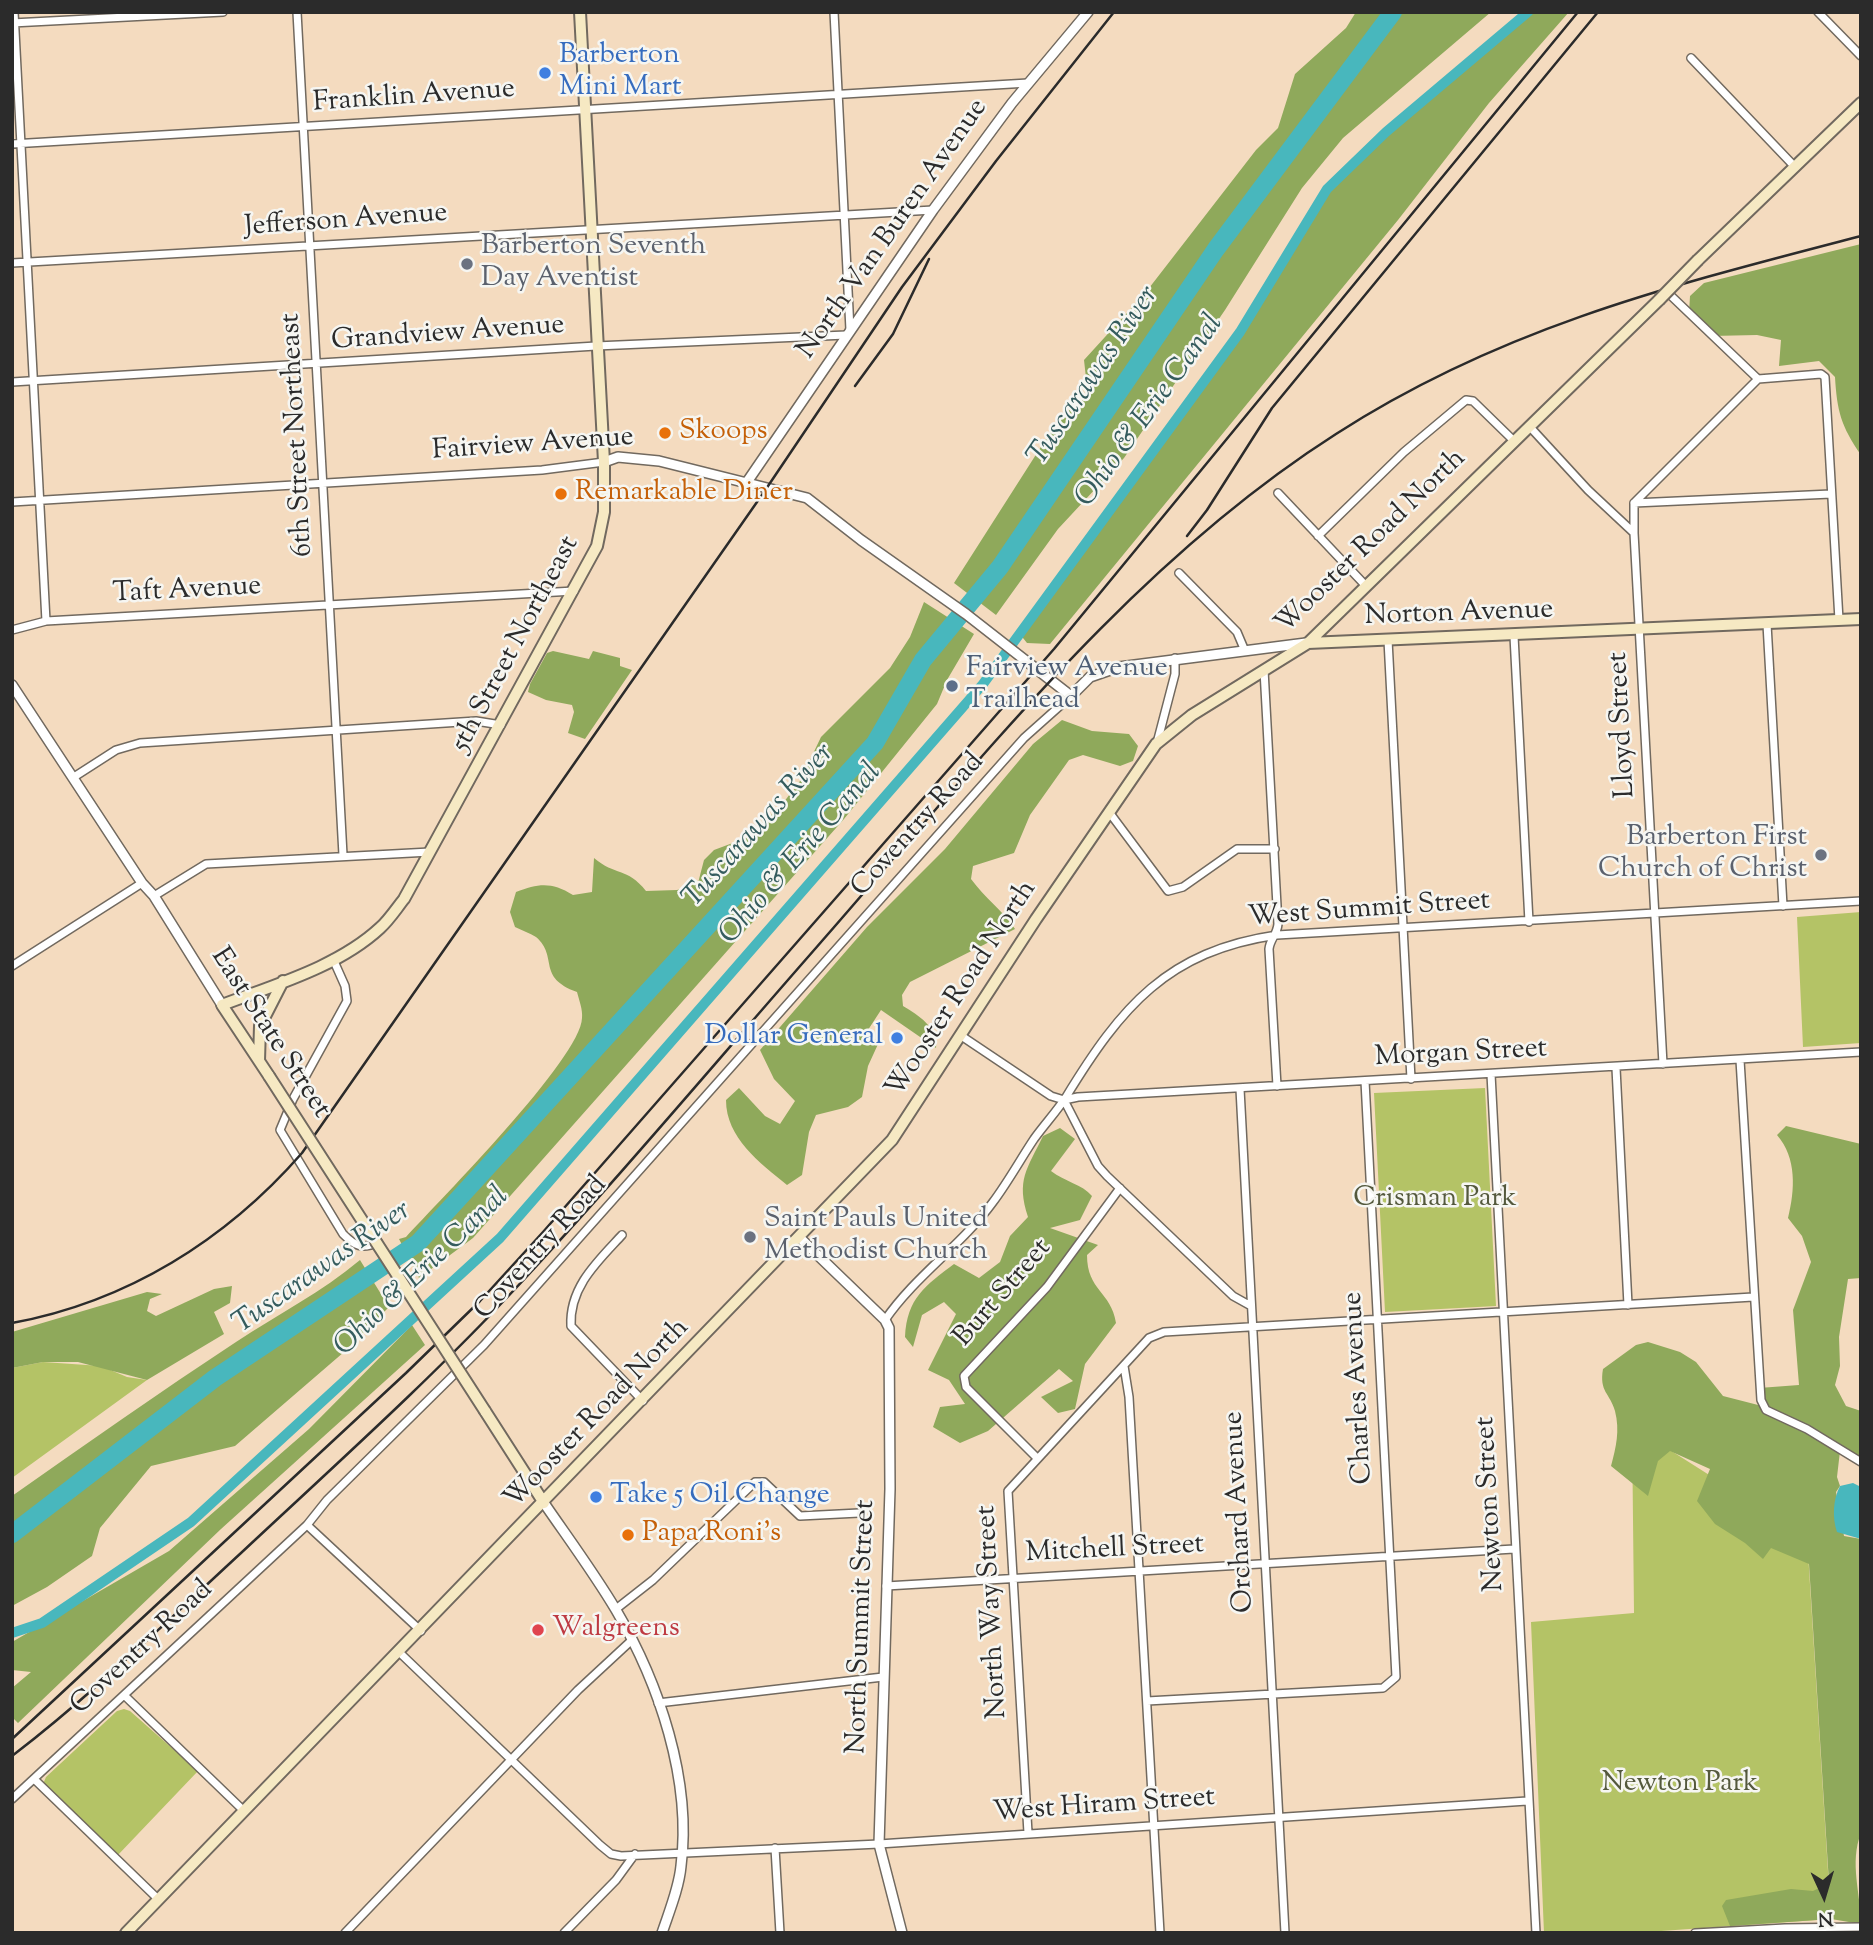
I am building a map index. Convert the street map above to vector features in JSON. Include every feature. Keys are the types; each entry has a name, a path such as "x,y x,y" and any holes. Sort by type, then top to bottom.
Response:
{"main road":[{"name":"5th Street Northeast","path":"222,1005 333,959 356,947 386,922 404,899 590,564 602,527 604,462 580,12"},
{"name":"Wooster Road North","path":"126,1933 400,1653 892,1140 1156,744 1192,715 1308,643 1861,103"},
{"name":"Norton Avenue","path":"1308,643 1639,631 1861,619"},
{"path":"260,1063 260,1026 283,981"},
{"name":"East State Street","path":"222,1005 544,1503"}],"street":[{"path":"14,12 17,144 27,262 46,621"},
{"path":"14,23 223,12"},
{"name":"6th Street Northeast","path":"297,12 343,855"},
{"path":"834,12 845,214 848,332"},
{"name":"North Van Buren Avenue","path":"747,482 933,210 1028,83 1088,12"},
{"path":"1818,12 1861,56"},
{"path":"1691,58 1796,167"},
{"name":"Franklin Avenue","path":"17,144 1028,83"},
{"name":"Jefferson Avenue","path":"12,263 933,210"},
{"path":"1666,296 1758,379"},
{"name":"Grandview Avenue","path":"12,382 848,332"},
{"path":"1634,503 1758,379 1821,374 1825,377 1839,620"},
{"path":"1318,536 1404,452 1466,400 1472,401 1513,440"},
{"path":"1530,426 1588,491 1634,533"},
{"name":"Fairview Avenue","path":"12,502 542,470 604,462 618,457 644,459 807,498 861,540 967,614 1071,696"},
{"path":"1278,493 1366,586"},
{"path":"1634,503 1831,494"},
{"name":"Lloyd Street","path":"1634,503 1663,1064"},
{"path":"1178,573 1237,632 1245,650"},
{"name":"Taft Avenue","path":"12,630 46,621 575,591"},
{"path":"1767,624 1783,906"},
{"path":"1514,636 1529,922"},
{"path":"1388,640 1411,1079"},
{"name":"Norton Avenue","path":"1071,696 1090,677 1102,671 1308,643"},
{"path":"1156,744 1175,674 1175,659"},
{"path":"1264,670 1275,849 1277,935 1270,942 1269,949 1277,1086"},
{"name":"East State Street","path":"12,685 142,883 154,896 222,1005"},
{"name":"Coventry Road","path":"12,1799 307,1525 327,1500 484,1345 1016,748 1071,696"},
{"path":"74,777 116,750 140,743 476,721 501,725"},
{"path":"1109,812 1168,891 1182,887 1237,849 1275,849"},
{"path":"154,896 206,864 430,852"},
{"path":"13,964 142,883"},
{"name":"West Summit Street","path":"885,1320 984,1214 1112,1027 1133,1003 1164,978 1222,946 1277,935 1861,901"},
{"path":"333,959 345,986 346,1001 293,1099 280,1130 343,1234 354,1245 362,1247 381,1241"},
{"path":"960,1035 1051,1096 1064,1100 1098,1166 1233,1296 1251,1306"},
{"name":"Morgan Street","path":"1064,1100 1861,1052"},
{"path":"1740,1060 1753,1297 1763,1406 1861,1462"},
{"path":"1616,1068 1628,1305"},
{"name":"Newton Street","path":"1491,1074 1536,1933"},
{"name":"Charles Avenue","path":"1272,1693 1386,1687 1394,1681 1396,1667 1365,1081"},
{"name":"Orchard Avenue","path":"1240,1088 1284,1933"},
{"name":"Burt Street","path":"1036,1458 965,1387 964,1376 1047,1287 1120,1188"},
{"path":"622,1235 584,1279 575,1298 571,1326 643,1401"},
{"path":"799,1237 885,1320"},
{"name":"North Way Street","path":"1028,1833 1008,1491 1036,1458 1155,1334 1377,1318 1753,1297"},
{"name":"North Summit Street","path":"885,1320 890,1339 891,1433 879,1844 902,1933"},
{"path":"1124,1366 1129,1397 1160,1933"},
{"path":"616,1609 653,1580 755,1482 764,1482 800,1516 859,1513"},
{"path":"544,1503 616,1609 658,1703 681,1795 682,1851 681,1869 662,1933"},
{"path":"307,1525 421,1631"},
{"name":"Mitchell Street","path":"886,1586 1514,1549"},
{"path":"345,1933 578,1690 632,1640"},
{"name":"West Hiram Street","path":"400,1653 611,1854 879,1844 1279,1815 1527,1801"},
{"path":"658,1703 883,1677"},
{"path":"1147,1701 1272,1693"},
{"path":"125,1696 244,1811"},
{"path":"34,1779 158,1899"},
{"path":"775,1848 780,1933"},
{"path":"564,1933 616,1880 635,1853"},
{"path":"1695,1933 1861,1927"}],"green space":[{"path":"1356,12 1491,12 1343,138 1302,188 1225,310 1124,458 1058,529 996,615 954,583 1060,417 1088,396 1084,360 1146,292 1256,150 1278,128 1295,74 1346,28"},
{"path":"1526,12 1569,12 1489,103 1398,220 1050,644 1027,643 1019,633 1240,333 1327,189"},
{"path":"1861,244 1861,455 1841,418 1835,377 1819,361 1779,366 1781,340 1757,335 1711,336 1689,313 1690,296 1704,283"},
{"path":"924,602 974,634 947,680 937,704 844,819 473,1238 419,1278 399,1239 406,1237 535,1095 576,1037 582,1018 577,992 564,986 552,973 543,944 536,937 515,927 510,912 516,892 545,885 573,895 592,892 594,858 601,864 633,878 646,891 677,890 698,883 704,860 714,850 746,838 780,807 800,781 821,737 890,668 910,637"},
{"path":"553,651 589,659 593,651 620,658 620,666 632,670 585,739 568,733 574,712 572,705 546,700 528,692 547,653"},
{"path":"1062,720 1092,731 1129,734 1138,746 1133,761 1120,766 1083,755 1069,760 1030,815 1014,853 973,866 971,879 1015,929 910,982 902,995 903,1006 931,1028 936,1048 881,1010 866,1033 879,1042 868,1066 862,1097 848,1107 816,1115 809,1132 802,1175 787,1185 738,1138 728,1114 726,1100 739,1088 765,1116 780,1124 795,1101 774,1079 760,1050 867,927 945,849 1033,744"},
{"path":"1861,912 1861,1043 1803,1047 1797,917"},
{"name":"Crisman Park","path":"1485,1088 1496,1306 1385,1312 1374,1093"},
{"path":"1786,1126 1861,1144 1861,1278 1848,1279 1839,1337 1840,1366 1835,1385 1846,1406 1861,1411 1861,1462 1840,1451 1837,1477 1840,1486 1836,1492 1844,1536 1861,1539 1861,1833 1856,1867 1861,1924 1831,1919 1730,1926 1722,1906 1726,1900 1791,1889 1813,1891 1829,1883 1809,1564 1771,1548 1763,1559 1745,1543 1715,1524 1697,1501 1710,1469 1670,1451 1658,1461 1648,1496 1611,1466 1617,1425 1615,1411 1602,1383 1602,1377 1603,1369 1636,1345 1648,1342 1680,1352 1696,1362 1723,1396 1762,1406 1759,1388 1799,1385 1793,1310 1811,1262 1802,1236 1788,1218 1793,1175 1784,1144 1777,1135"},
{"path":"1060,1128 1075,1139 1051,1171 1092,1196 1080,1220 1050,1228 1098,1245 1087,1255 1088,1267 1095,1284 1113,1312 1116,1323 1085,1364 1075,1409 1058,1413 1041,1397 1073,1381 1059,1369 988,1431 960,1443 933,1427 940,1407 965,1404 949,1380 928,1370 956,1314 944,1302 922,1315 913,1347 905,1337 909,1312 926,1286 954,1264 979,1278 1000,1262 1010,1236 1028,1217 1023,1184 1028,1166 1043,1136"},
{"path":"360,1260 389,1307 344,1352 235,1446 151,1466 100,1528 92,1556 47,1587 12,1606 12,1496 179,1380 315,1293"},
{"path":"232,1286 230,1303 214,1312 224,1334 147,1380 78,1362 43,1362 12,1368 12,1332 147,1292 162,1294 150,1299 147,1311 156,1316 214,1289"},
{"path":"412,1325 425,1345 221,1529 18,1723 12,1717 12,1688 31,1672 12,1670 12,1642 169,1551 309,1429"},
{"path":"43,1362 101,1366 127,1377 147,1380 12,1478 12,1368"},
{"name":"Newton Park","path":"1632,1426 1807,1537 1831,1919 1633,1933 1544,1933 1531,1622 1634,1613"},
{"path":"117,1711 130,1711 198,1771 117,1856 43,1784 46,1777"}],"water":[{"path":"1853,1483 1861,1487 1861,1539 1837,1532 1834,1521 1840,1486"}],"waterway":[{"name":"Tuscarawas River","path":"12,1534 215,1378 418,1243 875,743 923,660 1000,567 1216,249 1393,12"},
{"name":"Ohio & Erie Canal","path":"12,1633 42,1623 191,1522 500,1238 983,684 1240,332 1327,189 1386,132 1528,12"}],"railway":[{"path":"12,1323 95,1300 172,1263 241,1213 302,1153 764,492 902,287 996,161 1114,12"},
{"path":"12,1739 406,1373 480,1301 543,1232 1054,649 1578,12"},
{"path":"1187,536 1207,510 1272,408 1598,12"},
{"path":"12,1756 71,1708 157,1631 449,1357 629,1163 1058,673 1122,607 1190,545 1261,487 1336,434 1399,397 1462,365 1525,337 1590,313 1656,292 1861,236"},
{"path":"855,386 893,334 929,259"}],"place":[{"name":"Barberton Mini Mart","path":"545,73"},
{"name":"Barberton Seventh Day Aventist","path":"467,264"},
{"name":"Skoops","path":"665,433"},
{"name":"Remarkable Diner","path":"561,494"},
{"name":"Fairview Avenue Trailhead","path":"952,686"},
{"name":"Barberton First Church of Christ","path":"1821,855"},
{"name":"Dollar General","path":"897,1038"},
{"name":"Saint Pauls United Methodist Church","path":"750,1237"},
{"name":"Take 5 Oil Change","path":"596,1497"},
{"name":"Papa Roni's","path":"628,1535"},
{"name":"Walgreens","path":"538,1630"}]}
